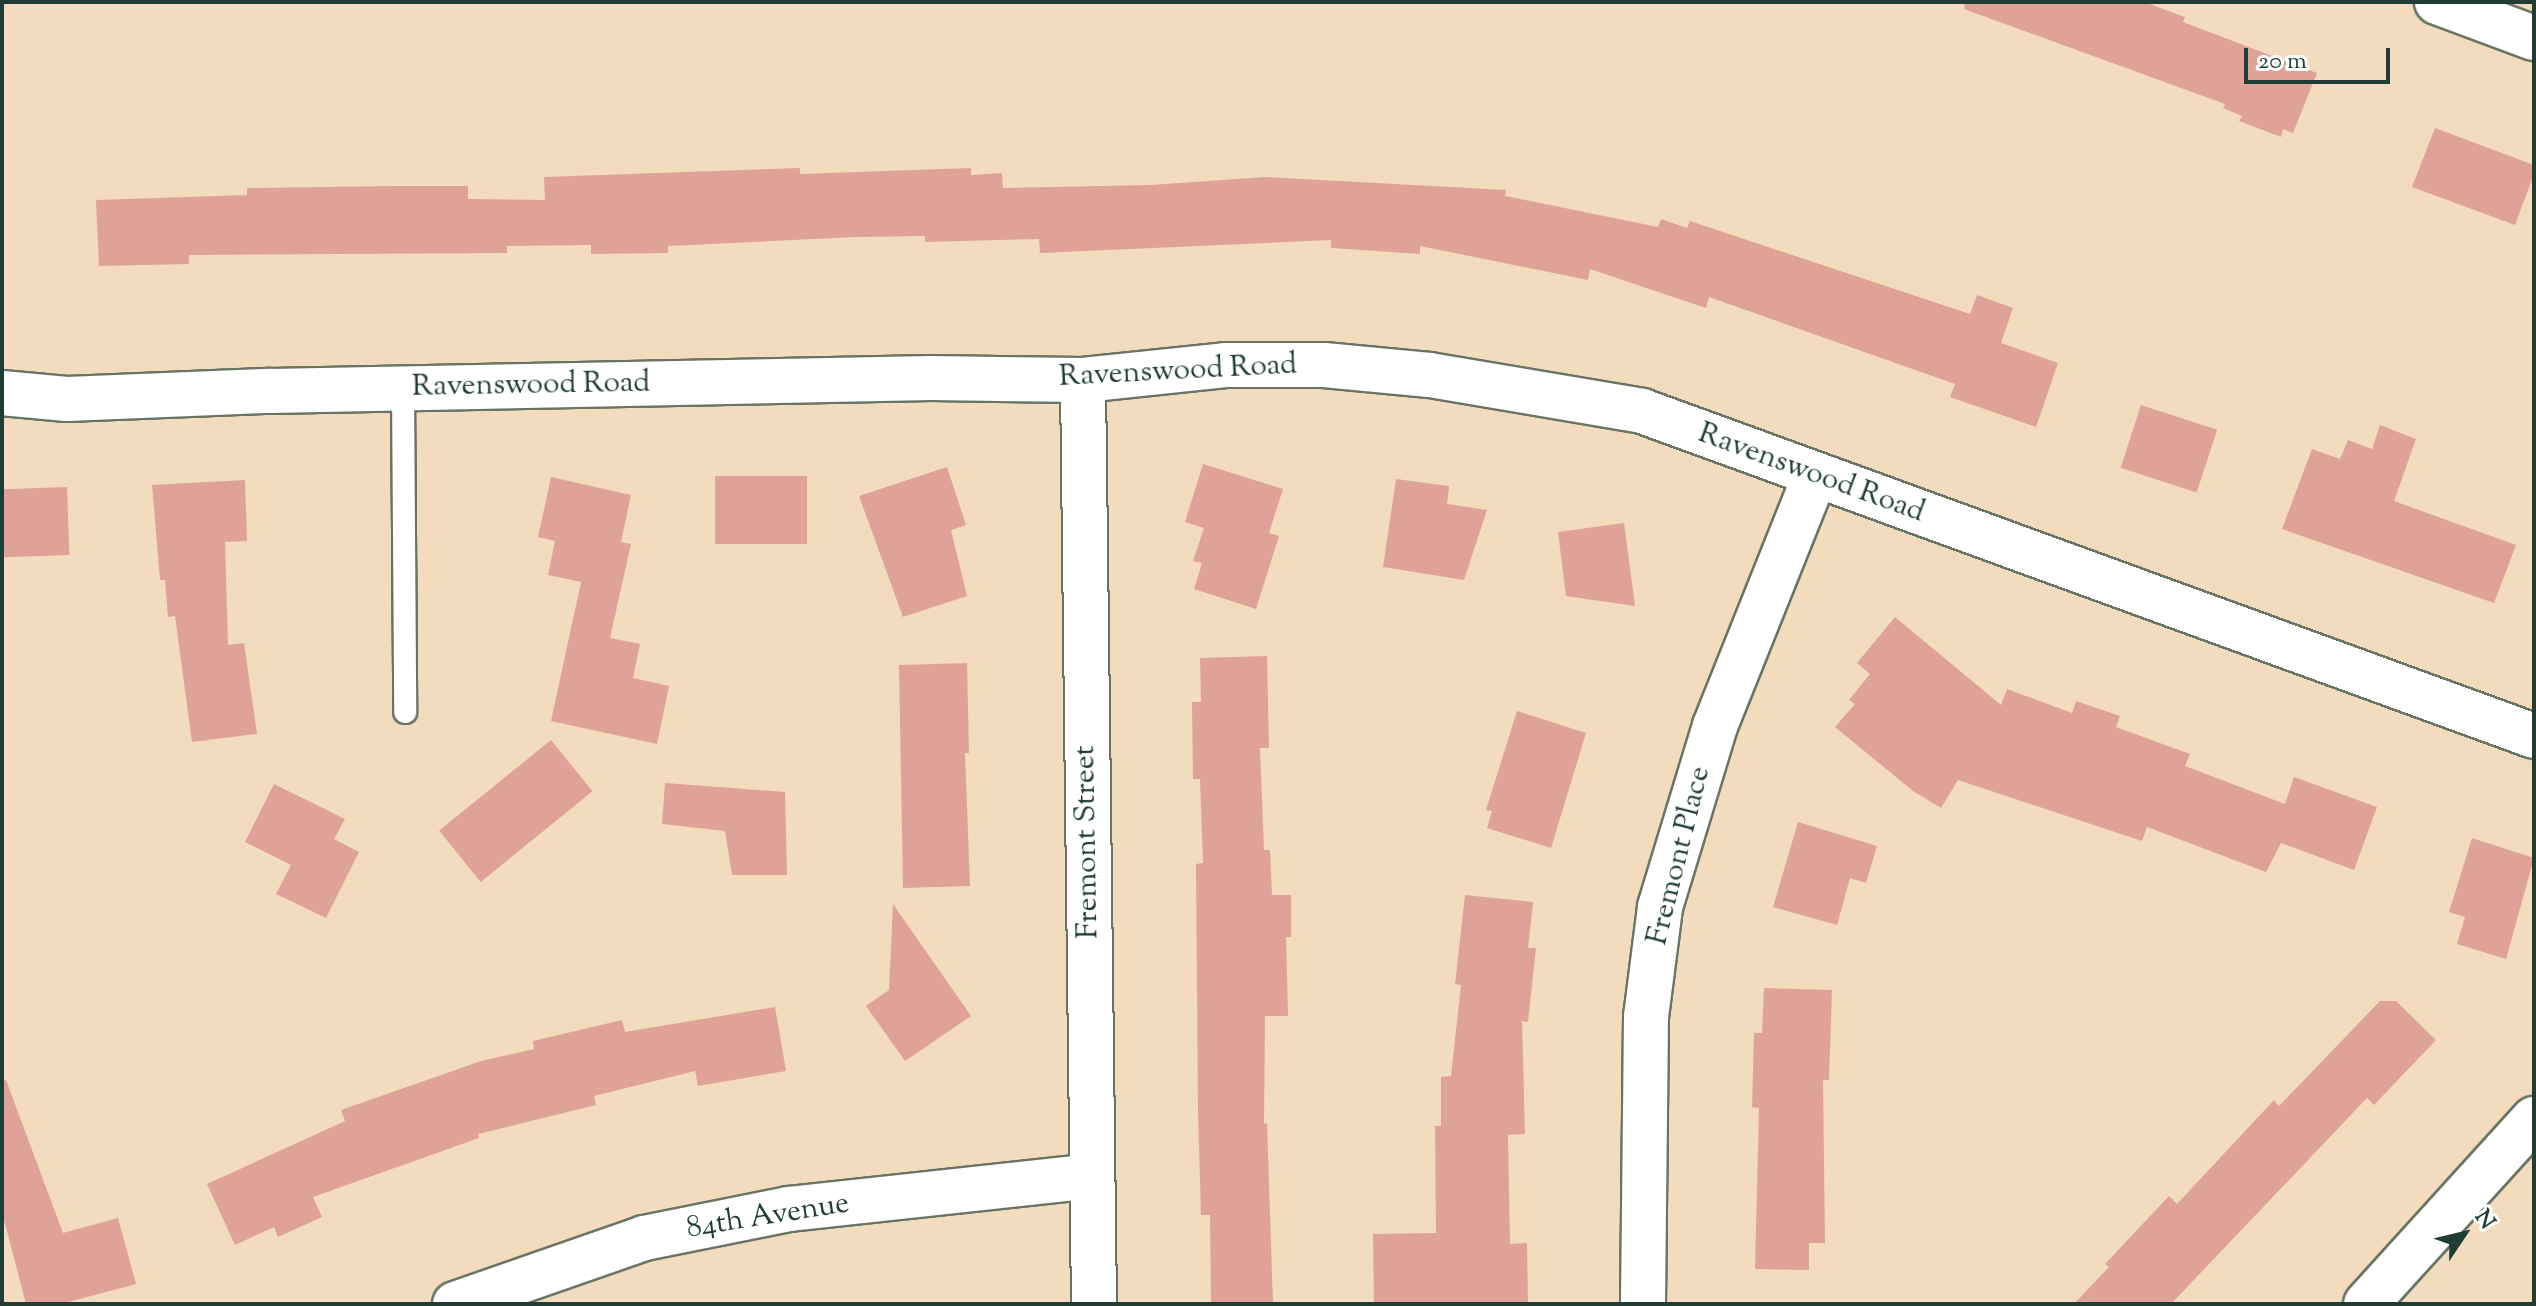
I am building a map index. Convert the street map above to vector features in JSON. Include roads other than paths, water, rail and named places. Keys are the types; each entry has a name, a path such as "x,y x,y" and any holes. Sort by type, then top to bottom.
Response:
{"street":[{"path":"2437,2 2534,38"},
{"name":"Ravenswood Road","path":"2,393 67,399 931,378 1083,380 1225,365 1324,365 1430,375 1642,411 2534,736"},
{"name":"Fremont Street","path":"1083,380 1094,1304"},
{"name":"Fremont Place","path":"1643,1304 1646,1017 1660,907 1715,726 1815,476"},
{"path":"2366,1304 2534,1119"},
{"name":"84th Avenue","path":"455,1304 644,1238 789,1209 1091,1176"}],"lane":[{"path":"403,389 405,712"}]}
